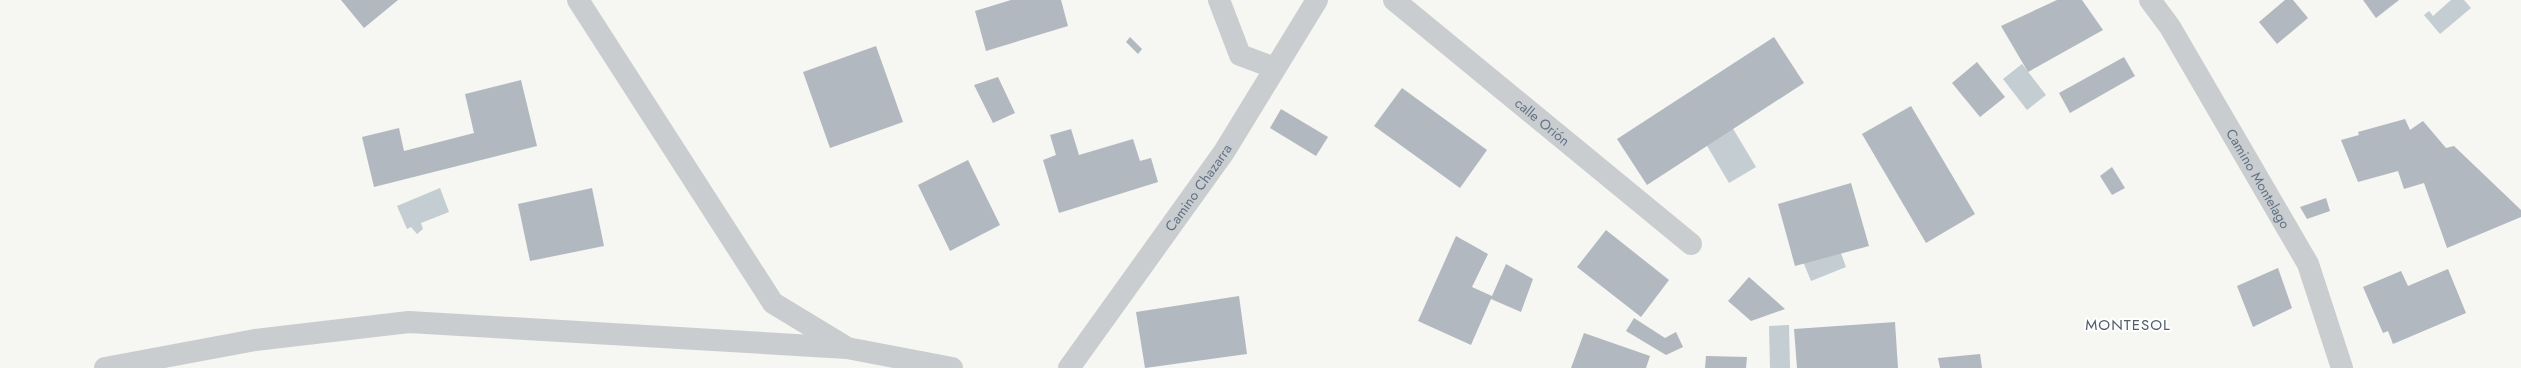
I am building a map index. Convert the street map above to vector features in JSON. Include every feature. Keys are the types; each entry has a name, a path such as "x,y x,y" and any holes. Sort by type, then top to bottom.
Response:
{"street":[{"path":"578,0 773,303 846,348"},
{"path":"1219,0 1240,55 1275,68"},
{"name":"Camino Chazarra","path":"1069,368 1224,152 1317,0"},
{"name":"calle Orión","path":"1394,0 1691,244"},
{"name":"Camino Montelago","path":"2150,0 2170,27 2308,264 2342,368"},
{"path":"105,368 255,340 409,322 846,348 952,368"}],"shaded area":[{"path":"2451,0 2464,0 2471,8 2440,34 2424,15 2429,11 2433,16"},
{"path":"2022,64 2046,95 2027,110 2003,79"},
{"path":"1729,122 1756,167 1729,183 1703,139"},
{"path":"440,188 449,212 421,223 423,229 417,234 411,227 407,229 397,206"},
{"path":"1838,245 1846,267 1811,281 1802,259"},
{"path":"1789,325 1790,368 1770,368 1769,326"}],"building":[{"path":"341,0 398,0 364,28"},
{"path":"1011,0 1061,0 1068,26 986,51 975,11"},
{"path":"2057,0 2082,0 2103,30 2028,72 2001,26"},
{"path":"2285,0 2293,0 2308,18 2277,44 2259,22"},
{"path":"2363,0 2399,0 2376,18"},
{"path":"1130,37 1142,49 1138,54 1126,42"},
{"path":"1774,37 1804,83 1647,185 1617,139"},
{"path":"876,46 903,122 830,148 803,72"},
{"path":"2124,57 2135,76 2070,113 2059,93"},
{"path":"1977,62 2005,97 1980,117 1952,83"},
{"path":"998,77 1015,113 993,123 974,85"},
{"path":"521,80 537,146 374,187 362,137 399,128 404,151 474,133 465,94"},
{"path":"1402,88 1487,150 1460,188 1374,126"},
{"path":"1911,106 1975,214 1926,243 1862,134"},
{"path":"1281,109 1328,137 1316,156 1270,128"},
{"path":"2405,119 2410,130 2423,121 2446,148 2454,146 2521,210 2521,217 2447,248 2424,183 2404,189 2398,171 2358,182 2341,140 2359,135 2358,132"},
{"path":"1071,129 1079,155 1133,139 1140,161 1151,158 1158,182 1059,213 1043,160 1056,155 1050,135"},
{"path":"968,160 1000,225 950,251 918,185"},
{"path":"2112,167 2125,188 2112,195 2100,176"},
{"path":"1851,183 1869,246 1795,266 1778,204"},
{"path":"592,188 604,246 530,261 518,204"},
{"path":"2326,198 2330,211 2307,219 2300,207"},
{"path":"1606,230 1669,280 1641,317 1577,267"},
{"path":"1456,236 1488,254 1472,287 1492,296 1506,264 1533,279 1521,312 1491,299 1471,345 1418,321"},
{"path":"2278,268 2292,308 2253,327 2237,286"},
{"path":"2448,269 2466,313 2393,344 2388,331 2383,333 2363,287 2401,271 2408,286"},
{"path":"1749,277 1785,309 1751,321 1728,301"},
{"path":"1239,296 1247,354 1145,368 1136,312"},
{"path":"1634,318 1665,338 1676,332 1683,347 1666,355 1626,331"},
{"path":"1895,322 1898,368 1797,368 1794,329"},
{"path":"1584,333 1650,356 1646,368 1571,368"},
{"path":"1980,354 1982,368 1940,368 1938,358"},
{"path":"1706,356 1747,357 1746,368 1705,368"}],"district":[{"name":"MONTESOL","path":"2128,325"}]}
